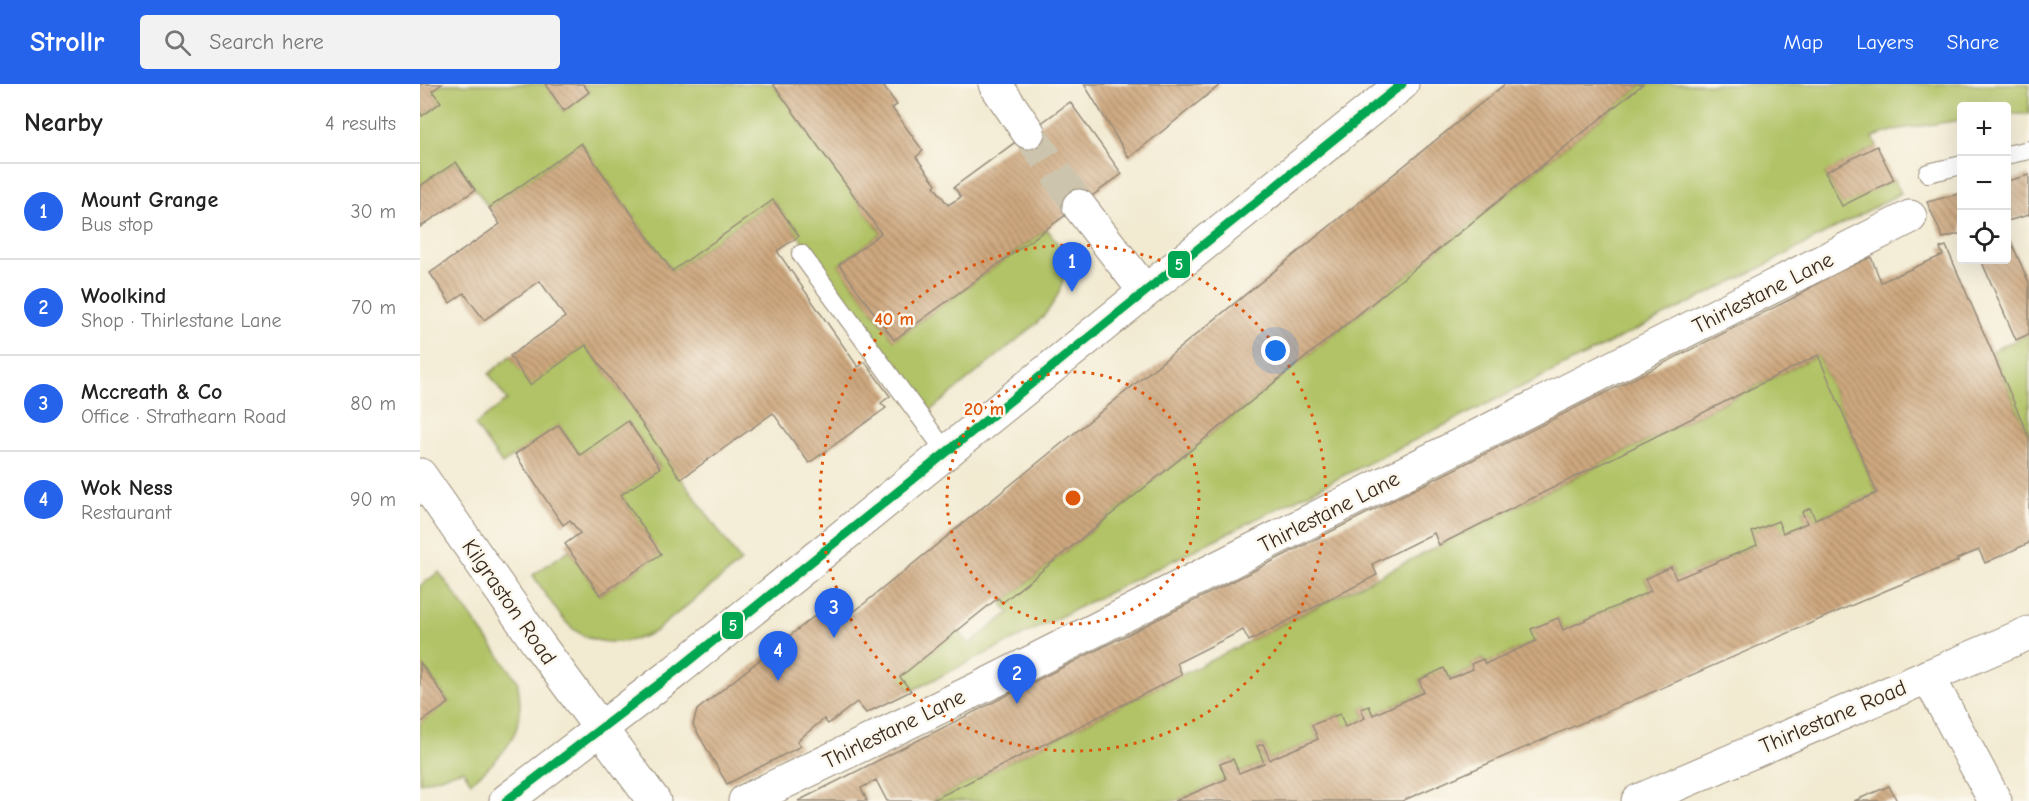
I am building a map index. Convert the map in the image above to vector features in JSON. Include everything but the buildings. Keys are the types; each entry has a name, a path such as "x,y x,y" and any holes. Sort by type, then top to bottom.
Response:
{"street":[{"path":"996,84 1028,132"},
{"path":"506,801 676,670 1402,84"},
{"path":"1079,206 1144,290"},
{"name":"Thirlestane Lane","path":"745,801 994,681 1687,332 1910,217"},
{"name":"Kilgraston Road","path":"420,475 600,729 654,801"},
{"name":"Thirlestane Road","path":"1638,801 2029,633"},
{"path":"1928,676 1995,801"}],"lane":[{"path":"2011,154 2029,150"},
{"path":"1928,173 1957,166"},
{"path":"801,254 946,452"}],"green space":[{"path":"442,84 545,84 564,111 589,92 583,84 773,84 881,233 839,265 894,340 1047,229 1063,253 1065,263 1062,283 1054,301 1035,325 926,414 773,200 672,271 581,143 489,208 456,162 420,186 420,112 423,115 440,103 432,91"},
{"path":"1643,84 2029,84 2029,114 2011,114 2011,102 1957,102 1957,121 1899,129 1873,137 1877,146 1825,173 1842,205 1894,180 1901,193 1766,265 911,691 900,677 958,630 969,644 1009,613 1002,603"},
{"path":"2029,334 2029,437 1992,351"},
{"path":"586,345 741,562 654,632 619,642 596,640 574,630 556,610 533,575 569,550 600,595 660,554 621,495 660,467 628,422 580,455 559,425 502,464 475,425 507,400 489,374 510,356 530,384"},
{"path":"1818,355 1877,493 1815,519 1810,509 1802,511 1807,523 1783,533 1777,521 1752,532 1757,545 1676,579 1671,567 1645,579 1651,591 1563,630 1558,618 1536,641 1485,664 1483,659 1471,664 1473,669 1449,679 1444,669 1419,680 1424,692 1373,715 1368,706 1362,709 1365,718 1345,727 1339,714 1312,726 1318,739 1270,760 1263,744 1257,746 1264,763 1239,773 1233,759 1220,764 1226,779 1175,801 931,801"},
{"path":"439,572 517,680 520,697 520,713 512,738 495,761 471,782 463,770 420,783 420,723 449,702 420,662 420,586"}],"tunnel":[{"path":"1028,132 1079,206"}],"transit line":[{"name":"5","path":"506,801 676,671 1402,84"}],"place":[{"name":"Mount Grange","path":"1072,292"},
{"name":"Mccreath & Co","path":"834,638"},
{"name":"Wok Ness","path":"778,681"},
{"name":"Woolkind","path":"1017,704"}]}
